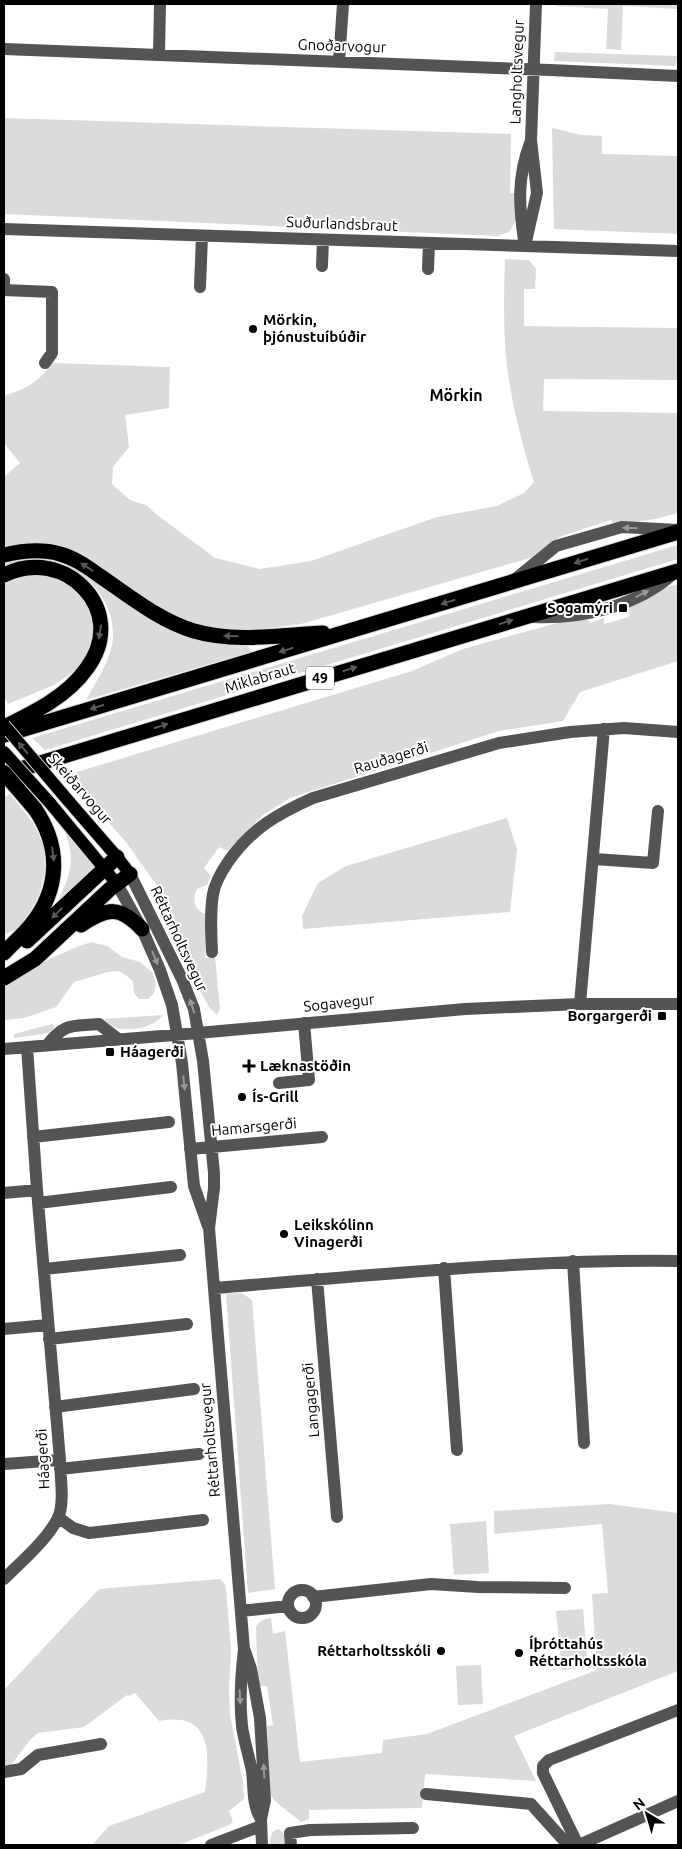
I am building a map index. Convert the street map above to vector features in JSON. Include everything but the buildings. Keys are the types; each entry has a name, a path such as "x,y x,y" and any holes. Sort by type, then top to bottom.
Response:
{"highway":[{"name":"Miklabraut","path":"4,735 678,531"},
{"path":"7,555 40,551 60,554 80,562 153,612 175,624 194,631 220,636 261,637 349,632"},
{"path":"4,575 27,568 43,568 57,571 72,578 83,586 93,599 99,611 102,628 94,658 87,669 58,696 26,716 4,726"},
{"name":"Miklabraut","path":"4,773 677,571"},
{"path":"4,773 36,809 44,822 50,837 54,856 53,880 45,904 31,925 4,954"},
{"path":"4,954 17,950 29,940 117,857"},
{"path":"4,978 35,959 130,874"},
{"path":"56,941 98,915 111,911 122,912 131,918 142,930"}],"main road":[{"name":"Skeiðarvogur","path":"4,726 130,874"},
{"path":"4,752 50,803 117,884"}],"street":[{"path":"159,55 160,4"},
{"path":"339,62 343,4"},
{"name":"Langholtsvegur","path":"525,246 537,193 531,140 536,4"},
{"name":"Gnoðarvogur","path":"4,49 678,76"},
{"name":"Langholtsvegur","path":"525,246 519,202 519,186 524,160 531,140"},
{"name":"Suðurlandsbraut","path":"4,229 678,251"},
{"path":"200,287 202,236"},
{"path":"322,266 323,240"},
{"path":"428,269 429,243"},
{"path":"4,279 4,290 52,292 52,353 45,363"},
{"name":"Miklabraut","path":"512,582 556,546 622,527 678,531"},
{"name":"Rauðagerði","path":"212,952 211,913 214,891 223,870 236,851 254,832 273,818 313,798 499,744 570,732 604,729 624,728 678,732"},
{"path":"580,1004 604,729"},
{"path":"594,859 653,863 658,811"},
{"name":"Réttarholtsvegur","path":"130,874 186,988 194,1010 198,1033 214,1188 209,1228 244,1649 240,1684 242,1726 251,1768 256,1811 261,1823"},
{"name":"Réttarholtsvegur","path":"117,884 142,930 160,970 172,1005 178,1034 194,1186 209,1228"},
{"name":"Sogavegur","path":"5,1048 465,1009 580,1004 678,1004"},
{"path":"279,1083 309,1080 304,1023"},
{"name":"Háagerði","path":"27,1047 37,1196 60,1464 61,1502 58,1517"},
{"path":"33,1137 169,1122"},
{"name":"Hamarsgerði","path":"190,1149 322,1137"},
{"path":"4,1193 37,1196 171,1187"},
{"path":"44,1269 180,1255"},
{"path":"214,1288 444,1268 573,1261 678,1261"},
{"path":"573,1261 584,1443"},
{"path":"444,1268 457,1450"},
{"name":"Langagerði","path":"317,1279 337,1517"},
{"path":"50,1339 187,1324"},
{"path":"4,1329 48,1325"},
{"path":"55,1407 194,1389"},
{"path":"4,1464 60,1464 199,1454"},
{"path":"4,1579 36,1546 58,1517 73,1528 89,1533 203,1520"},
{"path":"313,1597 431,1584 478,1587 565,1588"},
{"path":"297,1591 306,1591 315,1601 314,1610 308,1617 304,1618 295,1617 288,1606 290,1597 297,1591"},
{"path":"241,1611 288,1606"},
{"name":"Réttarholtsvegur","path":"244,1649 252,1669 260,1718 265,1800 261,1823 262,1845"},
{"path":"678,1710 549,1760 543,1766 543,1773 579,1845 678,1801"},
{"path":"4,1772 21,1769 38,1755 101,1744"},
{"path":"426,1794 531,1804 568,1845"},
{"path":"211,1845 261,1823"},
{"path":"291,1845 290,1833 310,1830 413,1828"}],"shaded area":[{"path":"556,4 677,4 677,9 623,6 621,50 606,49 608,9 556,6"},
{"path":"555,52 678,56 675,66 554,61"},
{"path":"4,118 511,134 510,193 516,193 516,220 509,232 498,236 4,214"},
{"path":"552,128 582,135 602,136 602,154 678,156 678,234 554,229"},
{"path":"505,259 529,260 536,269 535,289 524,289 524,326 678,328 678,380 544,379 543,411 678,413 678,513 655,519 614,525 611,520 561,536 537,556 301,624 234,633 182,620 142,598 83,554 54,545 11,546 4,548 4,477 20,463 4,443 4,396 32,384 53,363 170,367 169,408 125,415 129,447 113,467 112,484 130,500 146,505 215,558 260,569 311,561 437,517 497,506 524,493 534,482 518,425 507,366 504,326"},
{"path":"678,545 678,559 45,750 32,738"},
{"path":"27,556 52,558 78,566 166,627 247,644 251,652 86,700 103,669 111,649 113,637 110,613 105,601 89,581 68,569 4,570 4,563"},
{"path":"24,576 47,576 71,586 86,600 94,613 94,640 87,657 78,669 54,685 8,704 4,696 4,584"},
{"path":"678,584 678,661 580,692 563,721 499,731 290,798 263,815 227,851 219,847 204,868 211,876 207,885 197,889 194,901 199,910 206,914 205,958 215,957 220,1009 217,1015 209,1007 196,984 161,891 125,841 67,775 412,671 463,649 586,617 590,623 604,618 604,624 629,617 629,607 667,587"},
{"path":"10,794 33,823 44,845 45,871 39,895 23,926 4,935 4,797"},
{"path":"507,818 517,849 510,912 303,929 302,916 318,883 346,866"},
{"path":"61,822 100,869 53,911 68,877 71,858"},
{"path":"91,942 107,946 122,957 140,962 152,972 156,983 154,993 148,999 139,999 134,993 133,981 119,971 108,972 74,982 56,1007 24,1018 4,1020 4,984 57,955"},
{"path":"163,1015 154,1023 136,1029 115,1027 104,1019"},
{"path":"52,1024 55,1027 49,1033 14,1038 14,1034"},
{"path":"242,1293 252,1300 275,1589 248,1593 226,1294"},
{"path":"609,1504 678,1513 678,1671 514,1736 536,1781 425,1774 422,1808 309,1810 309,1819 301,1822 274,1800 270,1792 267,1726 273,1725 267,1686 258,1686 256,1627 261,1621 271,1618 273,1634 285,1631 300,1762 382,1753 383,1740 427,1734 597,1670 592,1594 608,1593 602,1524 494,1534 494,1511"},
{"path":"486,1521 489,1573 454,1575 450,1524"},
{"path":"220,1579 226,1588 231,1650 230,1715 243,1782 244,1799 229,1811 233,1822 179,1845 92,1845 109,1826 205,1792 207,1750 204,1738 198,1729 189,1722 176,1720 159,1721 135,1693 127,1695 84,1727 38,1733 30,1740 11,1765 4,1766 4,1690 99,1589"},
{"path":"583,1609 588,1667 562,1670 556,1611"},
{"path":"481,1665 483,1704 458,1705 456,1666"},
{"path":"278,1829 285,1838 286,1845 270,1845 271,1835"}],"place":[{"name":"Mörkin, þjónustuíbúðir","path":"253,329"},
{"name":"Sogamýri","path":"623,608"},
{"name":"Borgargerði","path":"662,1016"},
{"name":"Háagerði","path":"110,1052"},
{"name":"Læknastöðin","path":"249,1066"},
{"name":"Ís-Grill","path":"242,1097"},
{"name":"Leikskólinn Vinagerði","path":"284,1234"},
{"name":"Réttarholtsskóli","path":"441,1651"},
{"name":"Íþróttahús Réttarholtsskóla","path":"519,1653"}],"district":[{"name":"Mörkin","path":"456,395"}]}
